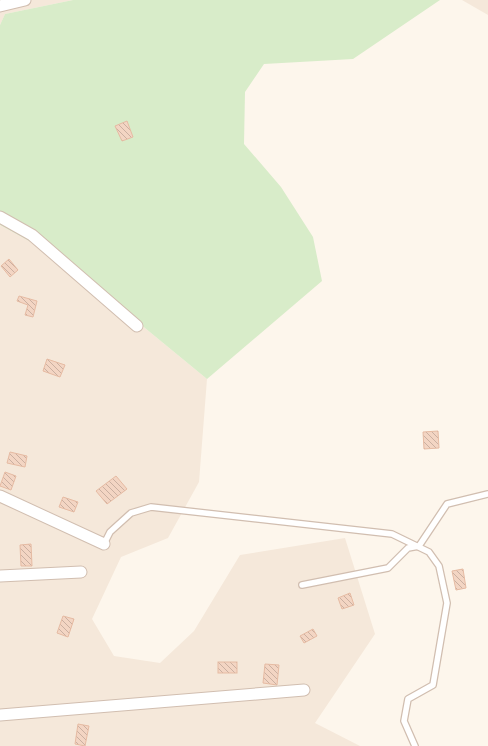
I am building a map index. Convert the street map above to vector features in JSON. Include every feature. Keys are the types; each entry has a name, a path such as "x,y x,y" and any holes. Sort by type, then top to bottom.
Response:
{"street":[{"path":"0,6 25,0"},
{"path":"0,217 32,235 137,326"},
{"path":"0,496 104,544"},
{"path":"0,576 81,572"},
{"path":"0,715 304,690"}],"lane":[{"path":"302,585 388,568 408,548 419,546 447,504 488,494"},
{"path":"104,544 110,532 131,513 151,507 392,534 429,552 439,566 447,604 433,685 408,699 404,721 415,746"}],"shaded area":[{"path":"0,0 73,0 5,14 0,25"},
{"path":"462,0 488,0 488,15"},
{"path":"0,225 31,242 134,319 207,379 199,482 168,538 121,557 92,619 114,656 160,663 194,631 240,555 345,538 375,634 315,723 360,746 0,746"}],"green space":[{"path":"73,0 440,0 353,59 264,64 245,92 244,144 281,187 313,237 322,281 207,379 134,319 31,242 0,225 0,25 5,14"}],"building":[{"path":"127,121 133,137 122,141 115,126"},
{"path":"9,259 18,270 10,277 1,266"},
{"path":"19,296 37,301 33,317 25,315 28,305 17,301"},
{"path":"47,359 65,365 60,377 43,371"},
{"path":"438,431 439,448 424,449 423,432"},
{"path":"10,452 27,456 25,467 7,463"},
{"path":"5,472 16,476 11,490 0,486"},
{"path":"116,476 127,489 107,504 96,491"},
{"path":"63,497 78,502 74,512 59,507"},
{"path":"31,544 32,566 21,566 20,545"},
{"path":"463,569 466,588 456,590 452,571"},
{"path":"350,593 354,605 342,609 338,598"},
{"path":"63,616 74,619 68,637 57,633"},
{"path":"313,629 317,636 304,643 300,636"},
{"path":"218,662 237,662 237,673 218,673"},
{"path":"265,664 279,665 277,685 263,683"},
{"path":"78,724 89,726 85,746 75,744"}]}
